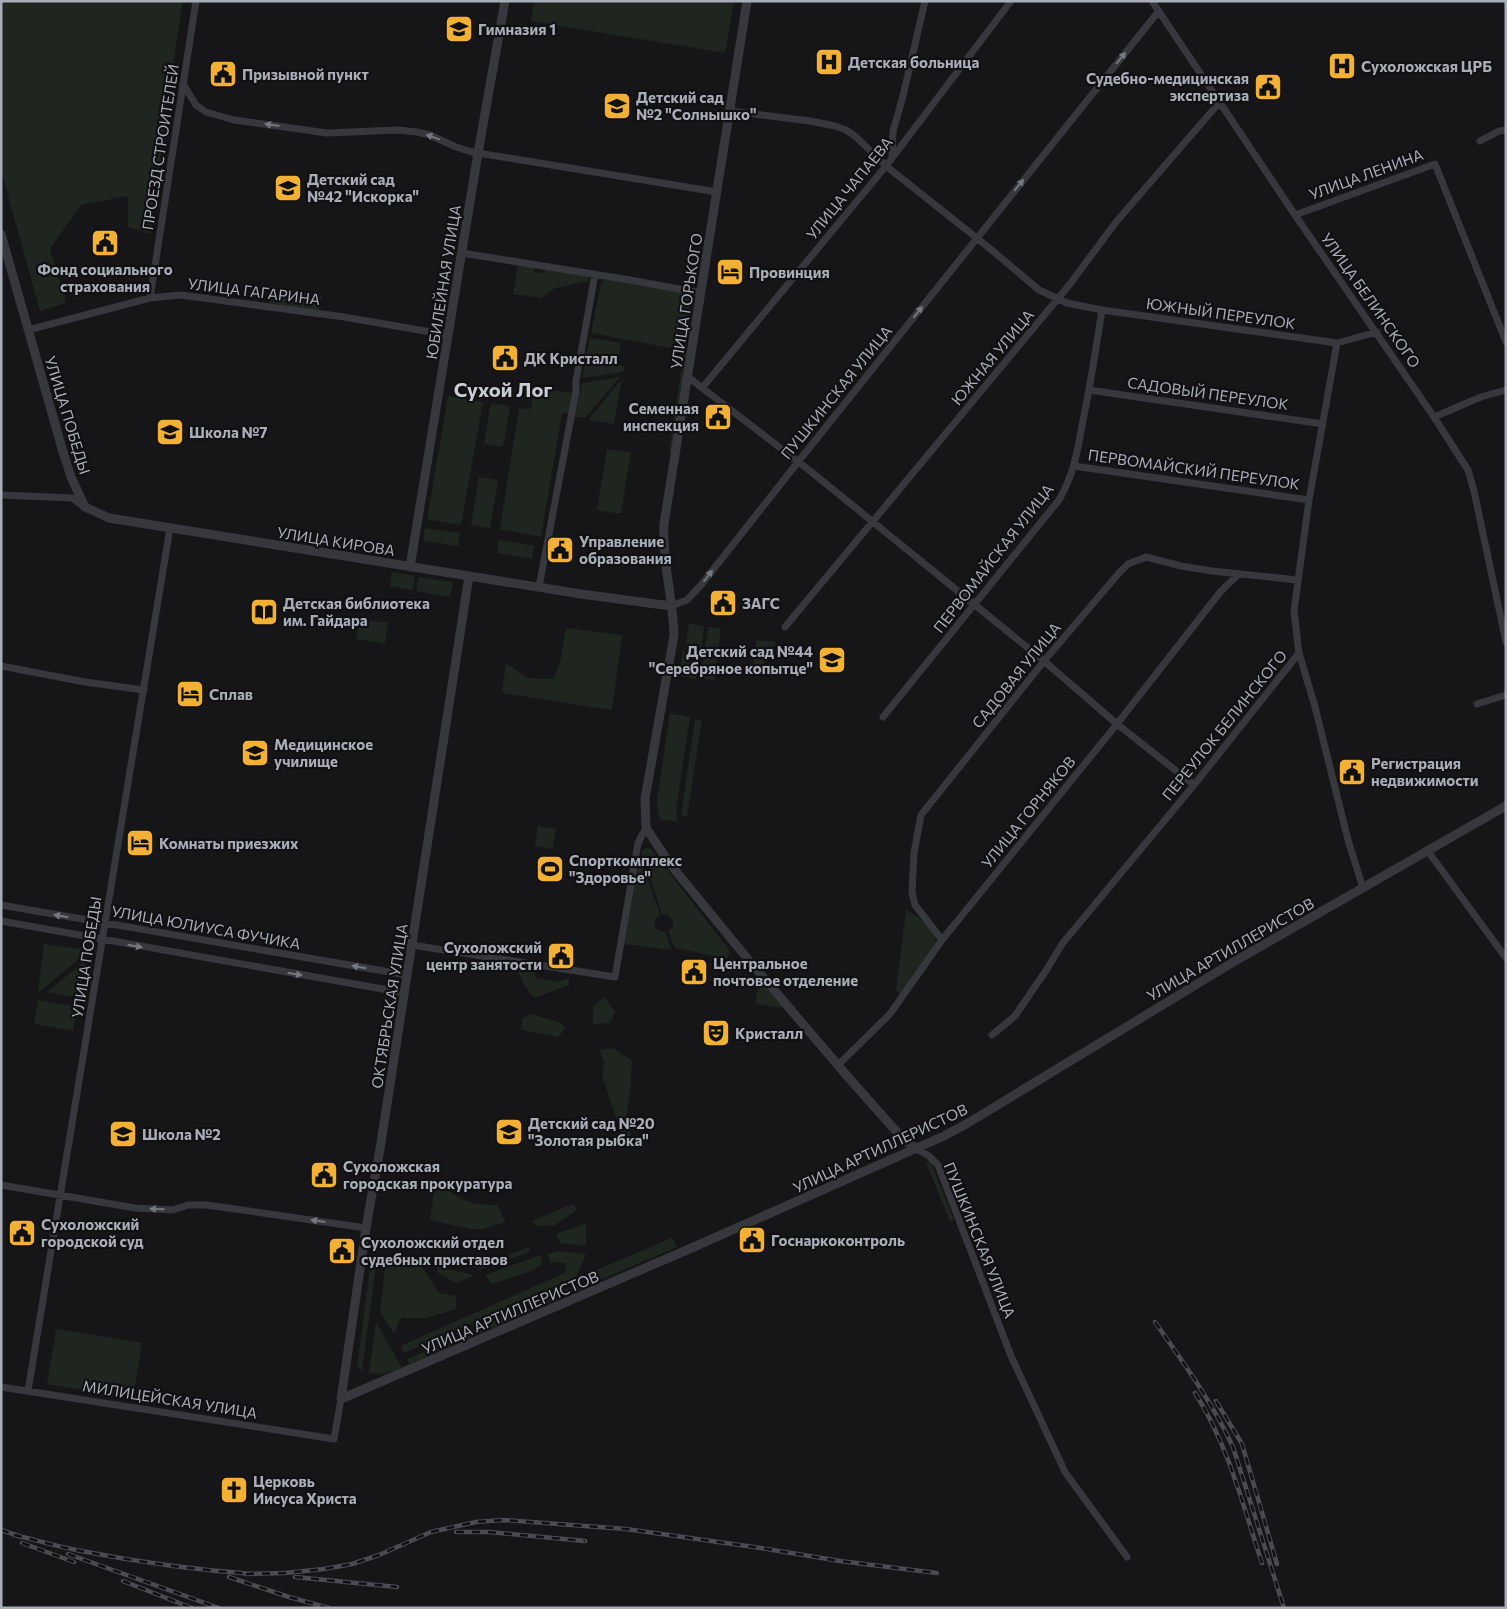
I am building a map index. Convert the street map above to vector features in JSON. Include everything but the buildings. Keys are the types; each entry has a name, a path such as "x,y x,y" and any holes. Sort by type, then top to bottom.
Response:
{"street":[{"name":"ПРОЕЗД СТРОИТЕЛЕЙ","path":"150,298 196,1"},
{"name":"ЮБИЛЕЙНАЯ УЛИЦА","path":"410,567 505,1"},
{"name":"УЛИЦА ГОРЬКОГО","path":"671,606 663,546 664,524 747,1"},
{"path":"892,157 893,131 925,1"},
{"name":"УЛИЦА ЧАПАЕВА","path":"702,388 886,166 1011,1"},
{"name":"УЛИЦА БЕЛИНСКОГО","path":"1152,1 1295,215 1377,332 1468,470 1506,642"},
{"name":"ПУШКИНСКАЯ УЛИЦА","path":"671,606 687,600 701,585 1158,12"},
{"path":"183,84 196,105 206,112 234,120 327,133 398,130 417,132 478,153 717,192"},
{"name":"ЮЖНАЯ УЛИЦА","path":"785,627 1057,300 1116,222 1219,103"},
{"name":"ЮЖНЫЙ ПЕРЕУЛОК","path":"730,112 835,126 846,130 855,136 886,166 1039,290 1057,300 1102,310 1337,343"},
{"path":"1480,141 1499,131 1506,130"},
{"name":"УЛИЦА ЛЕНИНА","path":"1295,215 1435,164 1506,342"},
{"name":"УЛИЦА ПОБЕДЫ","path":"1,234 71,477 85,507"},
{"path":"462,253 701,293"},
{"path":"539,587 576,391 576,381 595,274"},
{"name":"УЛИЦА ГАГАРИНА","path":"28,330 150,298 196,296 344,316 448,335"},
{"name":"ПЕРВОМАЙСКАЯ УЛИЦА","path":"884,717 1059,500 1069,483 1089,390 1102,310"},
{"path":"1337,343 1377,332"},
{"name":"ПЕРЕУЛОК БЕЛИНСКОГО","path":"992,1035 1015,1016 1062,944 1194,785 1299,653 1294,611 1309,500 1337,343"},
{"path":"688,377 798,462 1194,785"},
{"name":"САДОВЫЙ ПЕРЕУЛОК","path":"1089,390 1322,424"},
{"path":"1434,417 1482,397 1506,390"},
{"name":"ПЕРВОМАЙСКИЙ ПЕРЕУЛОК","path":"1074,466 1309,500"},
{"name":"УЛИЦА КИРОВА","path":"1,495 72,498 85,507 109,518 410,567 671,606"},
{"name":"УЛИЦА ПОБЕДЫ","path":"28,1391 170,528"},
{"name":"САДОВАЯ УЛИЦА","path":"942,940 915,905 912,892 914,853 920,815 1044,661 1119,573 1128,564 1139,559 1146,557 1181,566 1239,574"},
{"path":"1239,574 1298,580"},
{"name":"УЛИЦА ГОРНЯКОВ","path":"838,1065 890,1014 942,940 1117,724 1221,591 1239,574"},
{"name":"ОКТЯБРЬСКАЯ УЛИЦА","path":"334,1439 469,576"},
{"path":"412,945 615,977 638,843 646,828 645,799 674,635 671,606"},
{"path":"1299,653 1314,704 1343,821 1363,888"},
{"path":"1,666 85,682 144,690"},
{"path":"1476,704 1506,695"},
{"name":"УЛИЦА АРТИЛЛЕРИСТОВ","path":"341,1399 917,1149 968,1123 1222,968 1506,806"},
{"name":"ПУШКИНСКАЯ УЛИЦА","path":"646,828 670,864 838,1065 903,1139 929,1156 938,1165 1011,1356 1065,1472 1127,1556"},
{"path":"1427,850 1506,958"},
{"name":"УЛИЦА ЮЛИУСА ФУЧИКА","path":"1,905 407,975"},
{"name":"УЛИЦА ЮЛИУСА ФУЧИКА","path":"1,921 405,993"},
{"path":"1,1185 151,1209 173,1210 188,1205 207,1205 366,1228"},
{"name":"МИЛИЦЕЙСКАЯ УЛИЦА","path":"1,1387 334,1439"}],"shaded area":[{"path":"1,1 183,1 170,84 151,234 128,227 128,196 81,205 50,249 66,303 40,311 1,170"},
{"path":"534,1 734,1 725,53 531,21"},
{"path":"518,265 534,268 535,272 543,273 546,270 590,276 588,281 555,288 541,298 513,294"},
{"path":"607,279 691,293 681,350 591,333 601,284"},
{"path":"282,289 322,295 319,312 269,303 269,299 280,301"},
{"path":"590,338 621,343 618,361 586,355"},
{"path":"684,351 689,352 674,451 671,452 669,451"},
{"path":"586,360 625,366 623,372 582,378"},
{"path":"620,377 585,418 574,417 582,383"},
{"path":"622,379 614,424 588,420"},
{"path":"552,390 572,393 569,414 562,413 541,537 500,529 519,408 531,409 533,394"},
{"path":"448,396 483,402 461,525 427,519"},
{"path":"491,403 510,406 503,447 484,444"},
{"path":"607,449 631,452 621,514 597,510"},
{"path":"479,477 498,480 490,528 471,525"},
{"path":"425,528 460,533 458,546 423,541"},
{"path":"499,540 534,546 532,559 497,553"},
{"path":"392,572 415,576 412,590 390,586"},
{"path":"419,577 453,582 450,597 416,591"},
{"path":"359,619 388,623 385,643 356,639"},
{"path":"689,623 704,626 699,666 686,643"},
{"path":"708,627 721,629 714,680 701,678"},
{"path":"566,628 622,635 612,710 502,693 506,663 528,678 554,679 561,657"},
{"path":"757,640 776,642 758,675 751,675"},
{"path":"683,650 697,674 696,679 679,676"},
{"path":"670,713 690,717 676,810 677,822 659,819 657,800"},
{"path":"695,719 702,720 687,817 682,816 682,808"},
{"path":"538,826 556,829 553,849 535,846"},
{"path":"646,848 651,849 730,951 727,959 675,948 668,931 673,927 673,921 668,915 662,914 641,851"},
{"path":"639,856 660,914 655,920 654,926 659,931 665,932 672,950 623,944"},
{"path":"906,910 919,918 927,926 935,939 935,947 901,995 896,991"},
{"path":"44,944 87,950 86,953 39,992 38,991"},
{"path":"86,960 79,998 47,992"},
{"path":"533,966 536,978 558,982 569,978 569,985 534,998 517,970"},
{"path":"758,979 784,1008 756,1004"},
{"path":"604,997 615,1012 610,1023 593,1024 593,1007"},
{"path":"38,1000 77,1007 73,1031 34,1024"},
{"path":"531,1014 561,1023 565,1029 558,1037 522,1030 522,1018"},
{"path":"613,1048 632,1061 626,1119 632,1139 625,1144 602,1075 604,1062 600,1050"},
{"path":"930,1160 954,1220 950,1222 926,1162"},
{"path":"436,1178 450,1192 463,1200 478,1204 498,1205 505,1222 483,1229 470,1229 430,1220"},
{"path":"573,1204 577,1210 555,1225 537,1226 531,1221"},
{"path":"586,1224 586,1246 560,1243 556,1234"},
{"path":"672,1238 677,1247 593,1283 596,1270"},
{"path":"529,1247 530,1252 482,1269 437,1262 436,1255 485,1264"},
{"path":"557,1251 586,1254 576,1277 404,1353 400,1346 565,1273 566,1263 550,1262 548,1254"},
{"path":"541,1255 542,1264 532,1271 492,1284 485,1275"},
{"path":"376,1266 362,1371 357,1367 370,1268"},
{"path":"385,1267 422,1267 439,1293 456,1296 456,1309 426,1318 401,1318 394,1334 380,1312"},
{"path":"437,1267 475,1275 456,1283 438,1273"},
{"path":"581,1283 582,1289 410,1364 407,1359"},
{"path":"376,1322 402,1368 384,1374 369,1373"},
{"path":"56,1329 142,1343 133,1398 47,1384"}],"railway":[{"path":"1155,1322 1206,1398 1233,1447 1284,1608"},
{"path":"1195,1393 1207,1413 1226,1454 1262,1563"},
{"path":"1216,1401 1242,1444 1277,1564"},
{"path":"246,1574 285,1573 352,1564 379,1555 431,1532 476,1522 503,1520 626,1529 840,1561 937,1573"},
{"path":"1,1530 19,1536"},
{"path":"456,1532 489,1532 585,1541"},
{"path":"14,1535 124,1559 253,1574"},
{"path":"22,1543 74,1562"},
{"path":"68,1554 219,1608"},
{"path":"229,1577 329,1608"},
{"path":"295,1577 397,1587"},
{"path":"123,1581 192,1608"}],"place":[{"name":"Гимназия 1","path":"459,29"},
{"name":"Детская больница","path":"829,62"},
{"name":"Сухоложская ЦРБ","path":"1342,66"},
{"name":"Призывной пункт","path":"223,74"},
{"name":"Судебно-медицинская экспертиза","path":"1268,87"},
{"name":"Детский сад №2 \"Солнышко\"","path":"617,106"},
{"name":"Детский сад №42 \"Искорка\"","path":"288,188"},
{"name":"Фонд социального страхования","path":"105,243"},
{"name":"Провинция","path":"730,272"},
{"name":"ДК Кристалл","path":"505,358"},
{"name":"Семенная инспекция","path":"718,417"},
{"name":"Школа №7","path":"170,432"},
{"name":"Управление образования","path":"560,550"},
{"name":"ЗАГС","path":"723,603"},
{"name":"Детская библиотека им. Гайдара","path":"264,612"},
{"name":"Детский сад №44 \"Серебряное копытце\"","path":"832,660"},
{"name":"Сплав","path":"190,694"},
{"name":"Медицинское училище","path":"255,753"},
{"name":"Регистрация недвижимости","path":"1352,772"},
{"name":"Комнаты приезжих","path":"140,843"},
{"name":"Спорткомплекс \"Здоровье\"","path":"550,869"},
{"name":"Сухоложский центр занятости","path":"561,956"},
{"name":"Центральное почтовое отделение","path":"694,972"},
{"name":"Кристалл","path":"716,1033"},
{"name":"Детский сад №20 \"Золотая рыбка\"","path":"509,1132"},
{"name":"Школа №2","path":"123,1134"},
{"name":"Сухоложская городская прокуратура","path":"324,1175"},
{"name":"Сухоложский городской суд","path":"22,1233"},
{"name":"Госнаркоконтроль","path":"752,1240"},
{"name":"Сухоложский отдел судебных приставов","path":"342,1251"},
{"name":"Церковь Иисуса Христа","path":"234,1490"}],"district":[{"name":"Сухой Лог","path":"503,389"}]}
